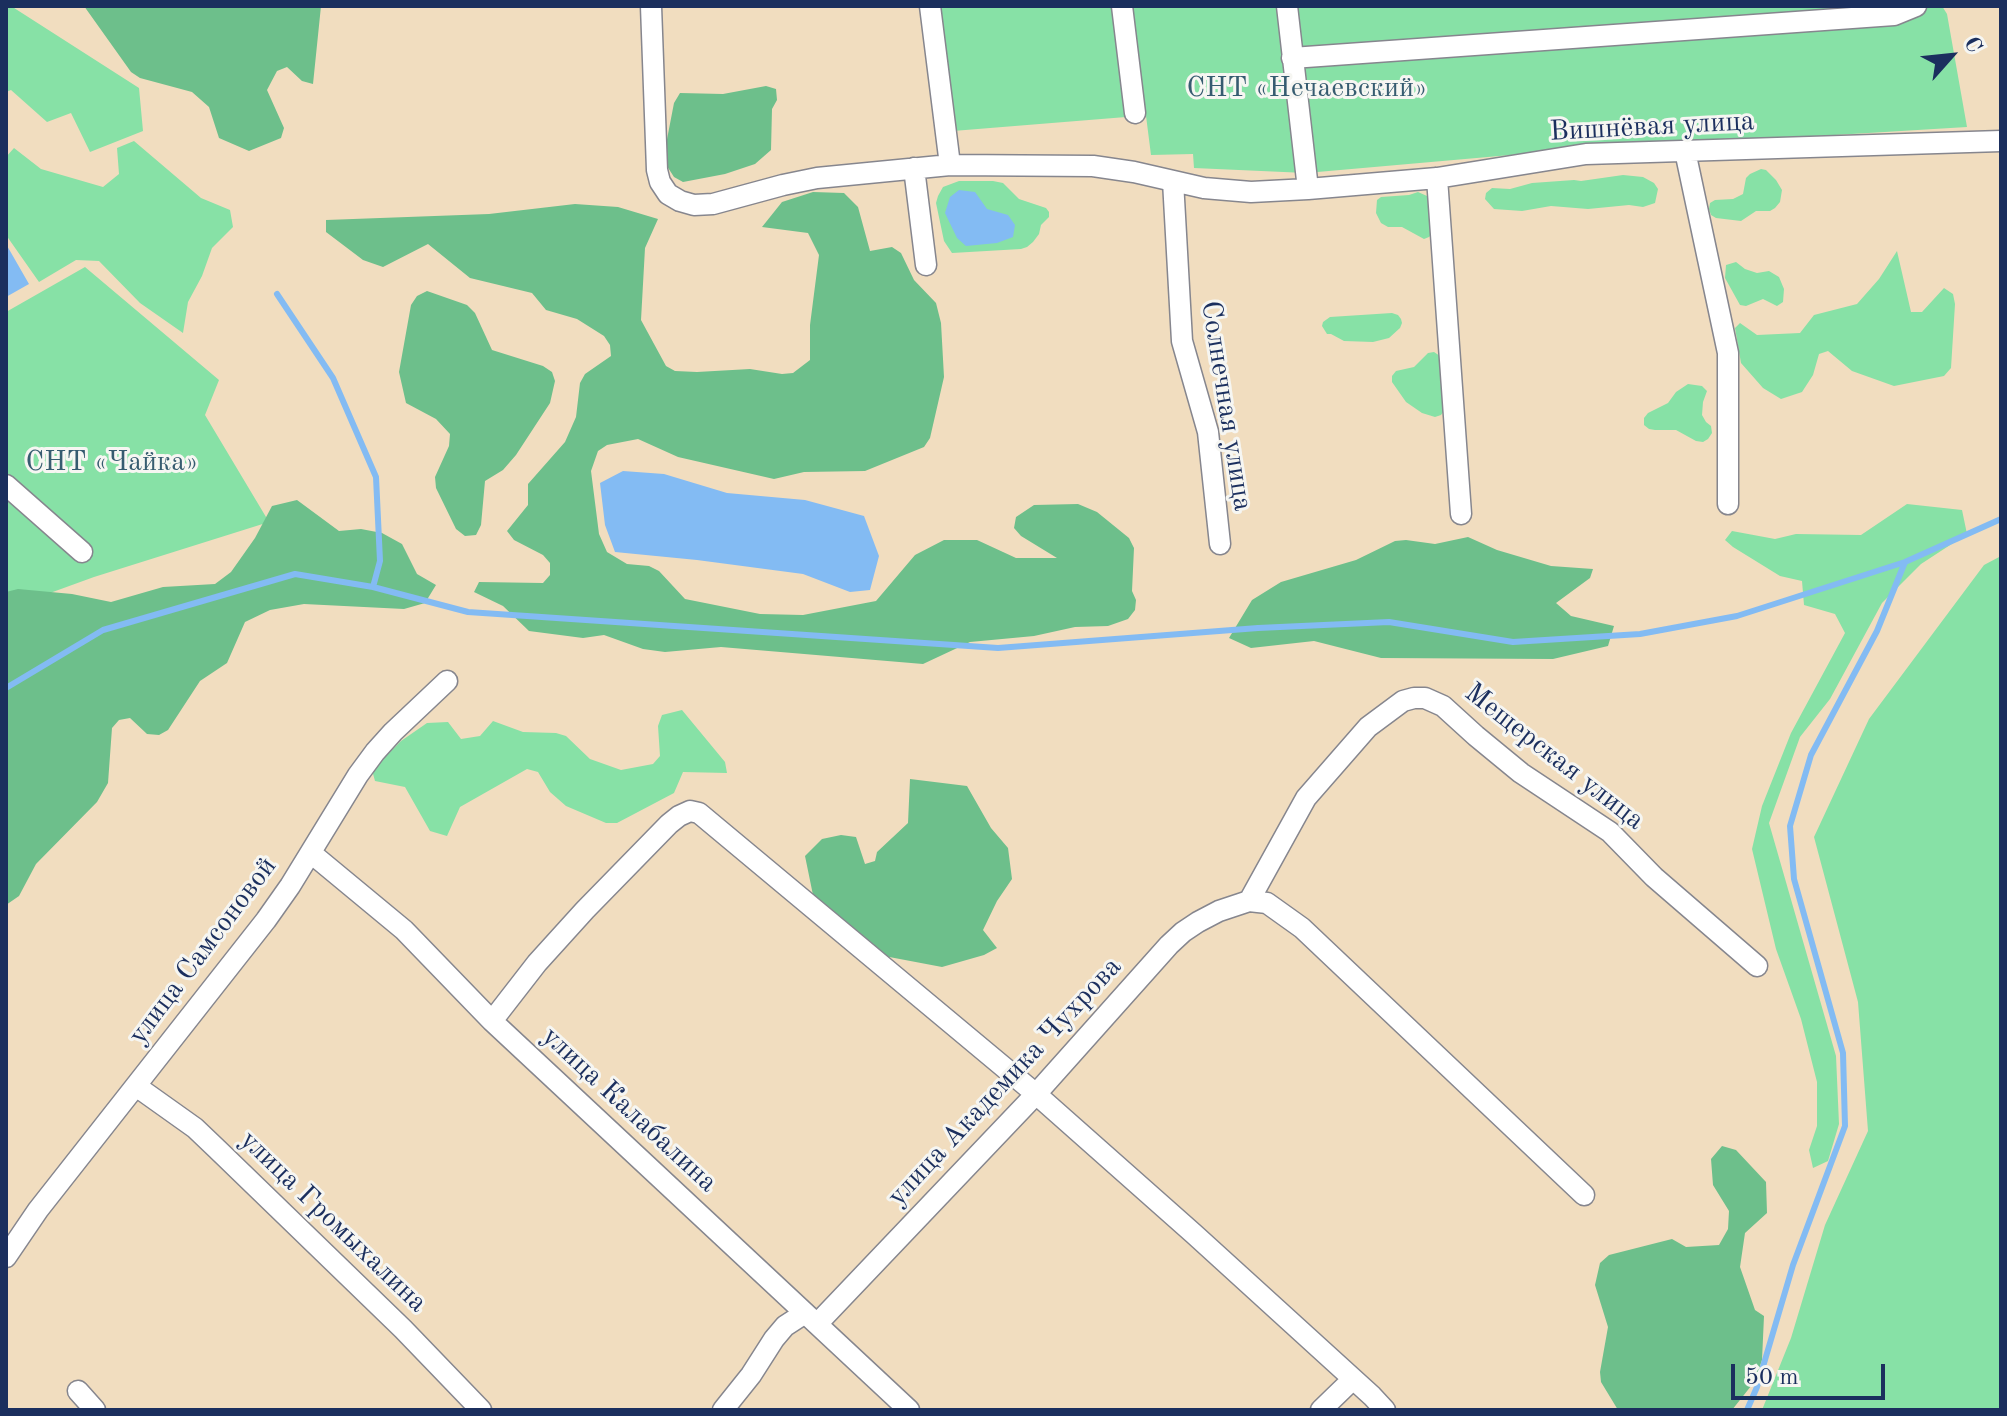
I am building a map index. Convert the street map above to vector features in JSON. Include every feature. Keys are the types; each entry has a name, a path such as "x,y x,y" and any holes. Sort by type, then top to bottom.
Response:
{"street":[{"name":"Вишнёвая улица","path":"651,6 657,170 668,194 694,205 713,204 817,178 950,165 1093,166 1204,188 1251,192 1437,178 1586,154 2001,141"},
{"path":"930,6 950,165"},
{"path":"1122,6 1135,113"},
{"path":"1287,6 1308,189"},
{"path":"1292,58 1894,15 1916,6"},
{"path":"1685,151 1728,353 1728,504"},
{"path":"914,168 926,265"},
{"path":"1437,178 1461,514"},
{"name":"Солнечная улица","path":"1173,181 1182,341 1208,432 1220,544"},
{"path":"6,485 82,552"},
{"name":"улица Самсоновой","path":"6,1257 38,1210 266,920 375,752 447,681"},
{"name":"Мещерская улица","path":"1249,901 1306,798 1368,727 1403,701 1425,698 1443,706 1521,773 1610,832 1654,877 1757,966"},
{"path":"492,1021 537,963 669,824 690,811 699,813 1036,1094 1385,1410"},
{"name":"улица Калабалина","path":"311,853 404,930 492,1021 909,1410"},
{"path":"1249,901 1267,903 1302,928 1584,1195"},
{"name":"улица Академика Чухрова","path":"723,1410 785,1326 811,1319 1036,1094 1169,945 1183,932 1219,911 1249,901"},
{"name":"улица Громыхалина","path":"136,1086 206,1138 425,1350 481,1410"},
{"path":"1321,1410 1353,1379"},
{"path":"78,1391 95,1410"}],"green space":[{"path":"6,6 11,6 139,88 143,131 90,152 71,113 47,122 11,90 6,92"},
{"path":"84,6 321,6 313,84 302,81 287,67 277,71 267,90 284,128 281,138 249,151 219,138 209,107 192,92 140,78 131,72"},
{"path":"938,6 1112,6 1126,117 953,131"},
{"name":"СНТ «Нечаевский»","path":"1132,6 1942,6 1947,14 1967,127 1522,154 1306,173 1194,168 1193,154 1151,155"},
{"path":"766,86 776,89 777,100 772,109 771,150 755,164 725,174 683,182 674,177 663,160 674,103 680,93 723,94"},
{"path":"134,141 201,198 230,210 233,227 212,248 188,302 183,333 140,303 99,261 76,260 39,282 6,235 6,157 14,148 41,169 103,187 119,174 117,148"},
{"path":"1761,169 1776,180 1782,190 1780,202 1775,208 1756,211 1741,221 1711,215 1710,203 1743,194 1746,178"},
{"path":"1623,175 1643,177 1654,183 1658,189 1655,203 1643,207 1629,205 1588,209 1551,206 1522,211 1494,209 1485,199 1492,188 1510,189 1532,183"},
{"path":"959,181 1003,183 1019,199 1046,208 1049,217 1027,247 952,253 944,241 936,203 943,187"},
{"path":"813,192 844,193 858,207 870,251 892,247 901,253 914,280 936,303 941,323 944,377 930,438 924,447 865,471 804,472 774,479 678,457 638,439 607,445 598,451 591,471 599,534 607,552 627,564 649,566 659,571 685,599 760,614 803,615 876,601 915,555 944,540 977,540 1016,558 1057,558 1021,536 1014,528 1016,517 1034,505 1078,504 1097,512 1129,538 1134,548 1132,591 1136,600 1135,610 1128,619 1108,626 1075,627 1034,636 970,642 923,664 721,647 665,652 643,649 604,635 583,638 529,631 503,606 474,592 479,582 543,583 550,575 550,563 543,555 514,540 507,531 528,505 528,484 565,442 576,417 580,383 585,374 611,356 610,345 604,336 577,319 546,310 532,293 470,278 428,244 383,267 363,260 326,232 326,220 489,214 575,204 618,207 658,219 645,248 641,320 666,366 675,371 750,369 782,374 793,373 810,360 810,325 819,255 808,233 762,227 782,202"},
{"path":"1418,192 1430,200 1432,234 1429,237 1424,239 1402,227 1388,227 1381,223 1376,213 1377,200"},
{"path":"1897,251 1911,312 1922,312 1944,288 1953,294 1951,368 1944,376 1894,386 1852,371 1828,351 1819,354 1813,375 1802,392 1781,399 1763,388 1741,363 1735,328 1740,323 1757,335 1800,333 1814,315 1857,304 1879,279"},
{"path":"1736,262 1745,269 1757,273 1769,271 1779,277 1784,289 1783,302 1777,306 1763,299 1746,306 1740,305 1725,278 1726,265"},
{"name":"СНТ «Чайка»","path":"85,267 219,380 205,415 269,522 94,577 6,609 6,312"},
{"path":"427,291 467,305 475,313 492,350 543,366 552,372 555,381 550,403 516,455 503,470 485,481 481,525 476,535 465,536 456,529 436,488 435,477 449,446 450,434 436,419 406,403 399,372 411,305 417,296"},
{"path":"1392,313 1401,319 1400,328 1389,338 1373,342 1344,341 1327,334 1322,326 1330,317"},
{"path":"1434,352 1440,356 1447,407 1435,417 1422,413 1406,402 1392,382 1396,371 1414,367 1428,353"},
{"path":"1688,384 1702,386 1707,391 1702,415 1711,426 1712,433 1708,439 1696,441 1676,430 1655,430 1644,425 1648,413 1668,403 1676,392"},
{"path":"297,500 339,531 361,529 382,533 402,544 417,574 436,585 425,603 404,609 304,604 270,610 245,622 227,663 200,681 168,730 159,735 147,734 130,718 119,720 112,728 108,783 97,802 36,864 19,896 6,905 6,592 18,589 72,594 111,602 163,587 215,584 231,572 255,538 272,506"},
{"path":"1907,504 1962,510 1967,534 1921,564 1882,603 1830,699 1800,737 1769,823 1836,1056 1839,1124 1828,1161 1813,1168 1809,1150 1817,1126 1817,1082 1801,1019 1776,949 1752,849 1762,806 1791,733 1845,633 1835,614 1804,605 1802,581 1780,576 1725,540 1732,531 1775,539 1796,534 1861,535"},
{"path":"1468,537 1497,550 1551,566 1593,569 1590,578 1556,603 1571,616 1614,626 1608,646 1553,659 1381,658 1314,641 1251,648 1229,638 1252,600 1281,582 1356,560 1395,541 1435,544"},
{"path":"2001,556 2001,1410 1762,1410 1791,1338 1825,1225 1868,1131 1858,1002 1814,837 1869,719 1984,565"},
{"path":"682,710 725,762 727,773 683,772 674,793 617,823 606,823 566,806 550,792 538,772 527,769 460,807 447,836 430,831 405,787 375,781 372,770 401,741 427,723 448,722 461,739 480,736 493,721 523,732 566,736 590,759 621,770 653,764 660,756 658,726 662,715"},
{"path":"910,779 967,786 991,828 1008,848 1012,879 983,930 997,948 984,955 942,967 884,956 838,925 813,895 805,856 822,839 841,835 856,837 865,864 875,861 877,852 908,823"},
{"path":"1722,1146 1736,1150 1766,1182 1767,1213 1745,1233 1740,1267 1755,1310 1764,1316 1762,1360 1755,1381 1732,1410 1618,1410 1601,1382 1608,1327 1595,1285 1600,1263 1609,1255 1672,1239 1686,1247 1719,1245 1728,1229 1729,1211 1713,1185 1711,1159"}],"water":[{"path":"959,190 975,192 987,209 1008,215 1015,225 1013,237 997,243 966,246 957,238 945,213 950,197"},
{"path":"6,244 29,284 6,297"},
{"path":"623,471 664,474 727,493 805,500 864,516 879,556 870,590 850,592 803,574 615,552 605,525 600,483"}],"waterway":[{"path":"277,294 333,378 376,477 380,561 373,587"},
{"path":"6,688 103,630 295,574 373,587 468,612 998,648 1258,628 1389,622 1513,642 1640,634 1737,616 1905,562 2001,519"},
{"path":"1747,1410 1757,1387 1793,1265 1845,1126 1843,1053 1794,879 1790,826 1811,755 1877,631 1905,562"}]}
